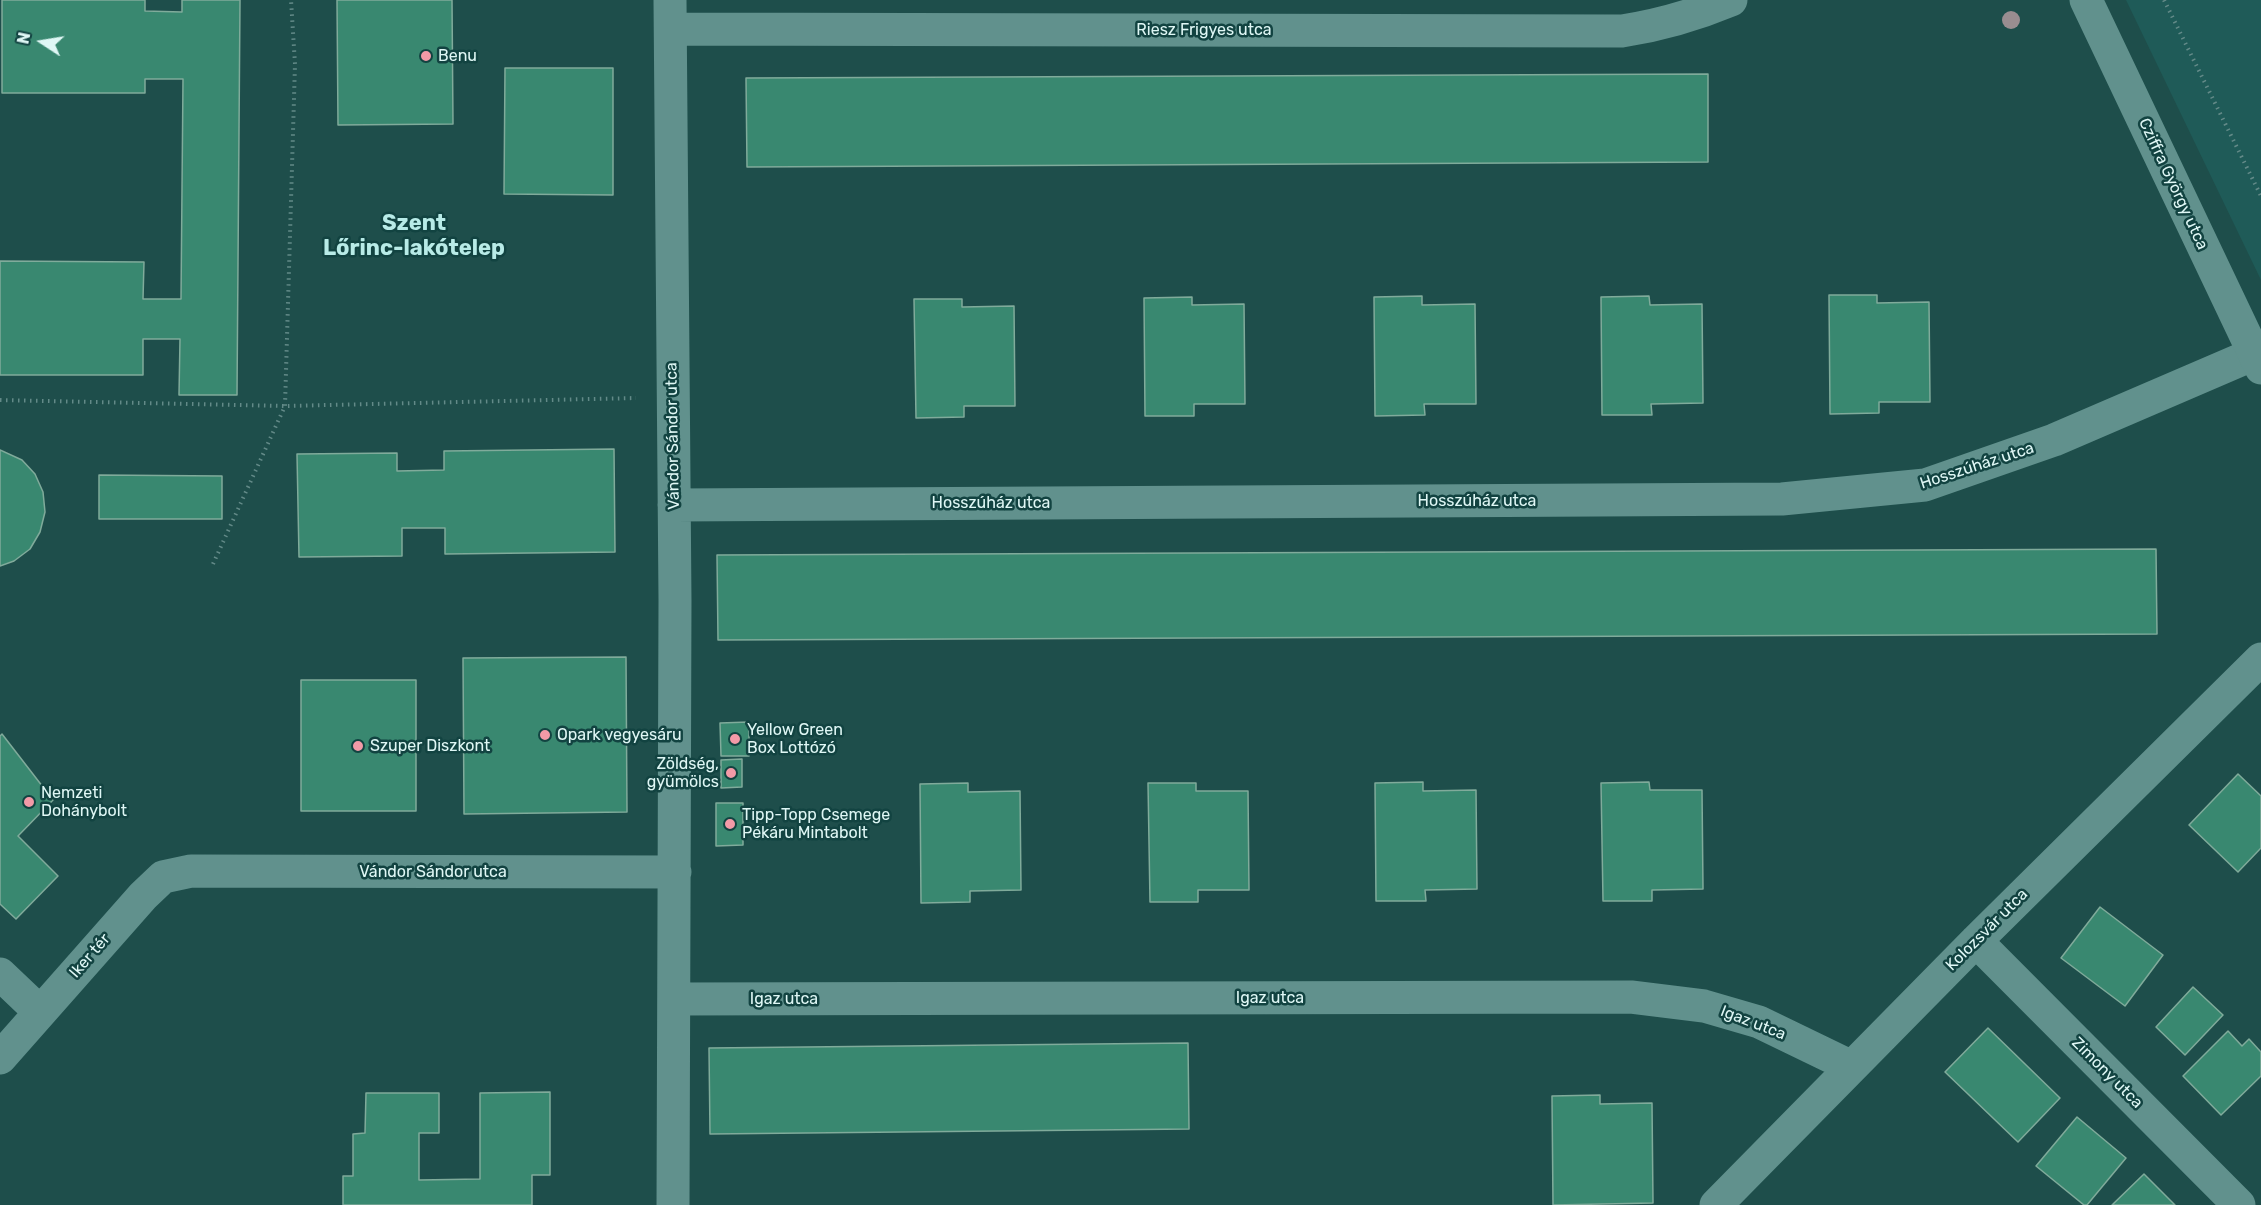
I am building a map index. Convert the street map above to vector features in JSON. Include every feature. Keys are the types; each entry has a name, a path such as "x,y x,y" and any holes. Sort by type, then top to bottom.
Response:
{"street":[{"name":"Riesz Frigyes utca","path":"671,14 1622,31 1687,18 1731,0"},
{"name":"Cziffra György utca","path":"2086,0 2258,361"},
{"name":"Vándor Sándor utca","path":"671,14 675,872 673,1205"},
{"name":"Hosszúház utca","path":"674,505 1806,497 1924,485 2054,440 2258,361"},
{"name":"Kolozsvár utca","path":"1716,1205 1976,941 2261,659"},
{"name":"Vándor Sándor utca","path":"191,871 675,872"},
{"name":"Iker tér","path":"0,1058 143,896 164,877 191,871"},
{"name":"Zimony utca","path":"1976,941 2239,1205"},
{"path":"0,974 40,1012"},
{"name":"Igaz utca","path":"675,999 1631,997 1704,1006 1759,1022 1852,1067"}],"path":[{"path":"213,564 285,406 296,64 291,0"},
{"path":"2164,0 2261,196"},
{"path":"0,400 285,406 673,397"}],"shaded area":[{"path":"2126,0 2261,0 2261,280"}],"building":[{"path":"2,0 145,0 145,11 182,12 182,0 240,0 237,395 179,395 180,339 143,339 143,375 0,375 0,261 144,262 143,299 181,299 183,79 145,79 145,93 2,93"},
{"path":"337,0 452,0 453,124 338,125"},
{"path":"505,68 613,68 613,195 504,194"},
{"path":"1708,74 1708,162 747,167 746,78"},
{"path":"1829,295 1877,295 1877,303 1929,302 1930,402 1879,402 1879,413 1830,414"},
{"path":"1422,296 1422,305 1475,304 1476,404 1424,404 1425,415 1375,416 1374,297"},
{"path":"1649,296 1650,305 1702,304 1703,403 1651,404 1652,415 1602,415 1601,297"},
{"path":"1192,297 1192,305 1244,304 1245,404 1194,404 1194,416 1145,416 1144,298"},
{"path":"914,299 962,299 962,307 1014,306 1015,406 964,406 964,417 916,418"},
{"path":"614,449 615,552 445,554 445,528 402,528 402,556 299,557 297,454 397,453 397,471 444,470 444,451"},
{"path":"0,450 22,460 35,474 43,492 45,512 40,532 30,549 14,561 0,566"},
{"path":"99,475 222,476 222,519 99,519"},
{"path":"2156,549 2157,634 718,640 717,555"},
{"name":"Opark vegyesáru","path":"626,657 627,812 464,814 463,658"},
{"name":"Szuper Diszkont","path":"301,680 416,680 416,811 301,811"},
{"name":"Yellow Green Box Lottózó","path":"749,722 749,756 721,756 720,723"},
{"path":"2,734 53,800 18,836 58,876 16,919 0,904 0,736"},
{"name":"Zöldség, gyümölcs","path":"742,759 742,787 721,788 721,760"},
{"path":"2238,774 2261,796 2261,848 2238,872 2189,825"},
{"path":"1423,782 1423,791 1476,790 1477,889 1425,890 1426,901 1376,901 1375,783"},
{"path":"1649,782 1650,790 1702,790 1703,889 1652,890 1652,901 1603,901 1601,783"},
{"path":"968,783 968,792 1020,791 1021,890 970,891 970,902 921,903 920,784"},
{"path":"1148,783 1196,783 1196,791 1248,791 1249,890 1198,890 1198,902 1150,902"},
{"name":"Tipp-Topp Csemege Pékáru Mintabolt","path":"716,803 743,803 743,845 716,846"},
{"path":"2100,907 2163,955 2125,1006 2061,958"},
{"path":"2193,987 2223,1015 2185,1055 2156,1027"},
{"path":"1988,1028 2060,1098 2018,1142 1945,1072"},
{"path":"2228,1031 2242,1046 2249,1039 2261,1052 2261,1076 2221,1115 2183,1076"},
{"path":"1188,1043 1189,1129 710,1134 709,1048"},
{"path":"550,1092 550,1175 532,1175 532,1205 343,1205 343,1176 353,1176 353,1134 365,1133 366,1093 439,1093 439,1133 419,1133 419,1180 480,1179 480,1093"},
{"path":"1600,1095 1600,1104 1652,1103 1653,1203 1553,1205 1552,1096"},
{"path":"2077,1117 2126,1158 2087,1205 2084,1205 2036,1166"},
{"path":"2144,1174 2175,1205 2112,1205"}],"place":[{"name":"Benu","path":"426,56"},
{"name":"Opark vegyesáru","path":"545,735"},
{"name":"Yellow Green Box Lottózó","path":"735,739"},
{"name":"Szuper Diszkont","path":"358,746"},
{"name":"Zöldség, gyümölcs","path":"731,773"},
{"name":"Nemzeti Dohánybolt","path":"29,802"},
{"name":"Tipp-Topp Csemege Pékáru Mintabolt","path":"730,824"}],"district":[{"name":"Szent Lőrinc-lakótelep","path":"414,236"}]}
